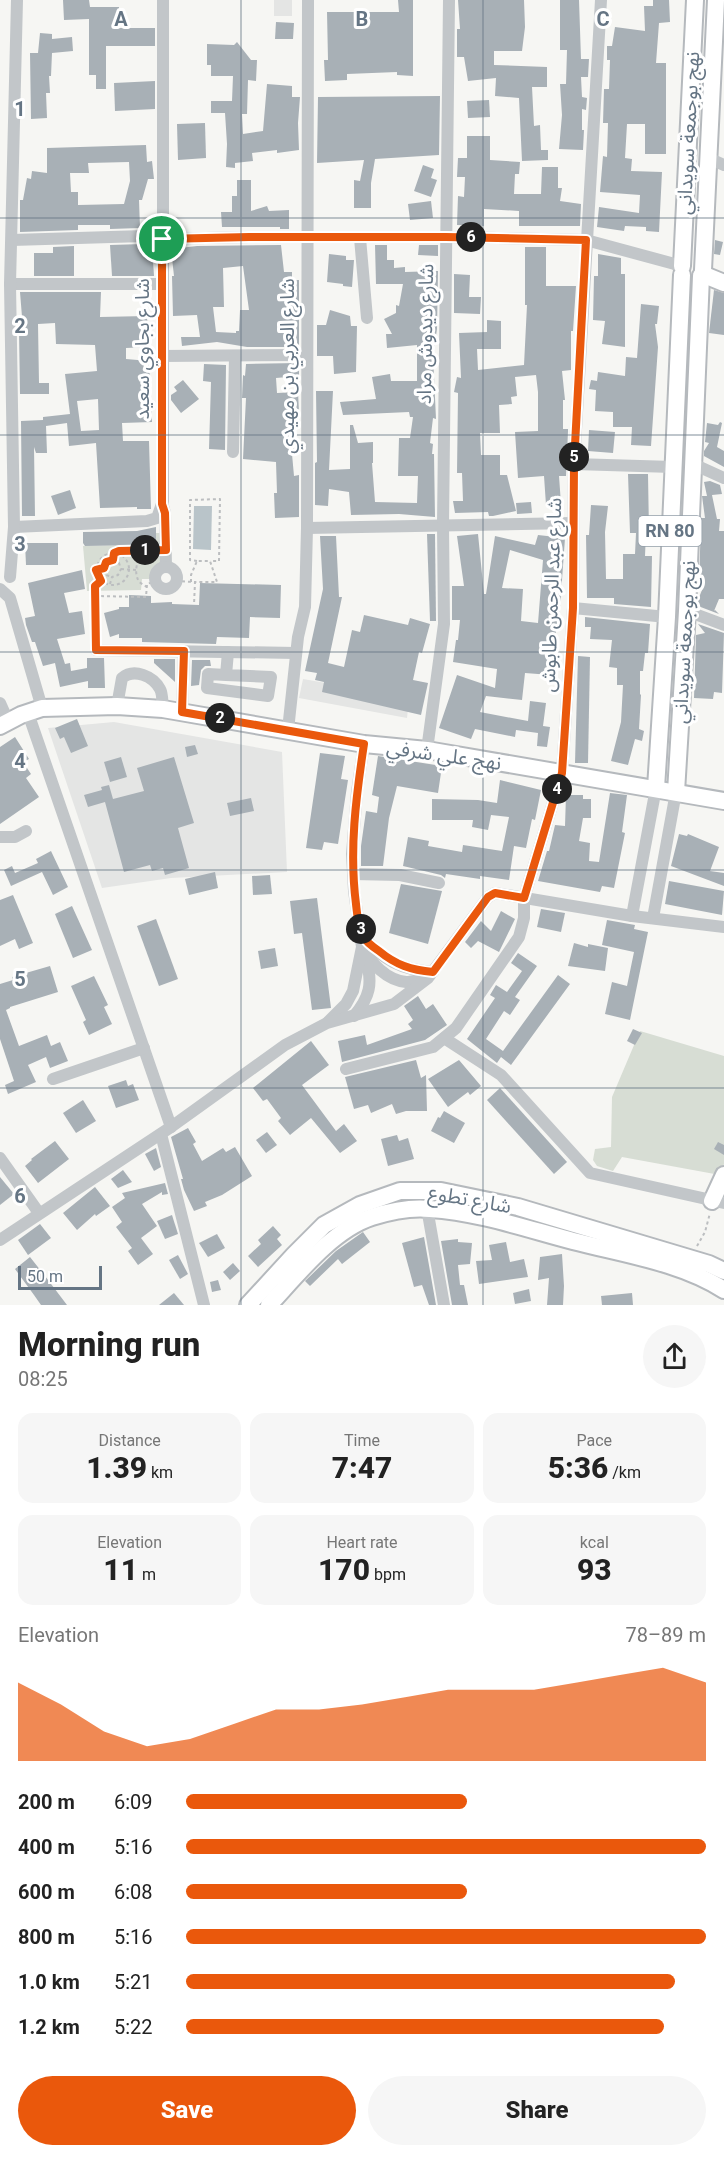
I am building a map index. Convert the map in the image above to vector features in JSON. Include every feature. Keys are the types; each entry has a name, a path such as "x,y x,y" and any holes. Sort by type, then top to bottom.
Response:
{"main road":[{"path":"694,3 709,0 717,8"},
{"name":"نهج بوجمعة سويداني","path":"656,788 667,617 694,3"},
{"name":"نهج بوجمعة سويداني","path":"676,792 717,8"},
{"path":"682,270 689,281 696,280 702,273 724,283"},
{"name":"نهج علي شرفي","path":"4,723 35,711 117,706 163,709 364,744 427,750 724,801"},
{"path":"718,1202 724,1175"},
{"name":"شارع تطوع","path":"248,1305 324,1225 360,1205 400,1191 441,1191 518,1207 709,1264 724,1271"},
{"path":"269,1305 301,1271 347,1230 370,1218 399,1210 427,1208 448,1210 505,1223 681,1269 724,1290"}],"street":[{"path":"17,0 10,284 14,527 5,580 35,711 144,1048 166,1130 204,1305"},
{"name":"شارع بجاوي سعيد","path":"163,0 162,504 165,513 166,567"},
{"name":"شارع العربي بن مهيدي","path":"288,730 296,652 305,607 308,0"},
{"name":"شارع ديدوش مراد","path":"427,750 444,624 449,0"},
{"name":"شارع عبد الرحمن طابوش","path":"444,1038 456,1028 519,937 524,918 524,898 562,773 573,608 574,464 601,0"},
{"path":"708,158 724,165"},
{"path":"12,240 144,237 162,239 446,237 586,240 682,270"},
{"path":"360,238 367,318"},
{"path":"10,284 162,284"},
{"path":"162,356 306,355"},
{"path":"233,452 235,356"},
{"path":"574,464 673,467"},
{"path":"693,464 724,478"},
{"path":"14,527 147,520 157,518 162,504"},
{"path":"307,528 573,523"},
{"path":"166,567 176,572 176,581 172,587 167,589 152,584 161,568 166,567"},
{"path":"0,589 10,598"},
{"path":"573,608 667,617"},
{"path":"687,611 724,625"},
{"path":"96,650 296,652"},
{"path":"182,712 184,651"},
{"path":"226,675 228,652"},
{"path":"117,706 122,678 127,674 137,674 149,677 161,690 163,709"},
{"path":"208,674 226,675 271,677 268,696 207,688 208,674"},
{"path":"0,703 4,723"},
{"path":"354,1016 367,996 371,976 357,914 352,854 364,744"},
{"path":"632,916 656,788"},
{"path":"653,918 676,792"},
{"path":"0,837 15,837 26,831"},
{"path":"353,874 400,875 439,883"},
{"path":"0,1240 166,1130 285,1045 327,1023 394,1004 431,975 488,897 495,893 632,916 724,927"},
{"path":"362,941 395,964 431,975"},
{"path":"327,1023 346,1004 353,992 362,941"},
{"path":"346,1070 433,1047 444,1038 501,1075 590,1173 718,1202"},
{"path":"53,1079 144,1048"},
{"path":"0,1158 39,1213"},
{"path":"427,1208 444,1305"}],"path":[{"path":"220,499 219,561 210,561 190,560 190,500 220,499"},
{"path":"114,553 124,556 129,569 125,580 114,586 101,581 96,570 100,557 126,549 166,550"},
{"path":"95,596 146,597 152,584 139,582 136,570 137,562 146,550"},
{"path":"113,560 114,553"},
{"path":"113,560 119,563 121,569 118,575 112,577 106,574 104,568 106,562 113,560"},
{"path":"191,582 197,561"},
{"path":"176,581 217,582 210,561"},
{"path":"96,570 104,568"},
{"path":"121,569 136,570"},
{"path":"110,584 112,577"},
{"path":"96,650 95,586 101,581"},
{"path":"194,604 195,582"},
{"path":"697,1246 718,1202"}],"shaded area":[{"path":"274,0 292,0 292,16 274,16"},
{"path":"194,506 212,506 211,550 193,549"},
{"path":"129,533 160,533 160,563 151,572 149,579 142,579 141,590 87,591 83,546 129,545"},
{"path":"303,679 417,699 408,709 407,718 299,698"},
{"path":"114,722 282,752 287,872 171,878 102,888 48,728"},
{"path":"640,1031 724,1056 724,1164 720,1175 622,1157 613,1171 597,1166 593,1160 595,1149 611,1147 612,1097"}],"building":[{"path":"63,0 89,0 90,7 119,7 119,28 155,28 155,46 106,46 106,89 96,89 96,75 89,75 89,19 64,20"},
{"path":"398,0 413,0 413,76 397,75 397,72 347,74 347,80 325,81 324,60 328,60 327,12 399,12"},
{"path":"458,0 524,0 525,27 522,51 494,51 494,65 547,67 547,87 532,87 534,126 540,125 541,150 548,150 548,160 522,161 519,98 495,96 496,78 468,81 464,57 457,57 457,29 460,29"},
{"path":"560,0 579,0 581,59 589,59 588,77 581,77 582,97 587,98 586,110 582,109 583,150 559,149 562,115 560,84 566,84 567,50 560,50"},
{"path":"653,0 669,0 670,22 659,23 656,63 666,63 666,154 645,154 645,124 627,124 625,158 632,159 631,171 662,172 659,232 646,231 646,227 625,226 624,231 597,227 599,207 639,213 640,195 600,192 603,156 607,157 608,123 603,123 604,89 609,89 610,60 607,60 607,46 612,46 615,27 645,31 644,6 653,6"},
{"path":"276,22 294,23 293,39 275,39"},
{"path":"40,33 52,34 52,39 72,37 73,51 52,53 51,76 49,76 50,93 46,93 47,118 31,119 30,53 38,53"},
{"path":"237,42 251,60 257,60 256,81 248,80 247,114 242,114 243,134 263,131 267,84 292,86 292,97 300,97 299,150 252,153 253,161 235,163 235,168 226,167 225,113 211,113 211,101 232,101 233,76 211,76 211,65 207,65 207,44 234,45"},
{"path":"155,81 155,109 115,111 114,83"},
{"path":"440,96 439,155 375,159 371,183 371,208 354,208 354,180 360,181 364,160 317,163 318,97"},
{"path":"489,100 490,117 468,118 467,101"},
{"path":"205,123 206,158 178,160 177,124"},
{"path":"467,136 490,136 490,160 520,162 519,174 515,174 514,194 541,194 542,167 558,167 558,188 562,188 560,201 581,204 580,226 519,226 519,211 484,209 484,226 457,225 458,196 464,197 465,177 457,177 458,158 467,158"},
{"path":"146,145 147,162 152,161 154,179 148,179 142,200 139,200 140,228 110,229 110,225 78,225 78,230 20,232 20,200 23,200 27,178 31,179 32,171 47,173 47,148","holes":["129,162 130,181 124,204 78,205 78,192 71,192 70,173 89,173 88,163"]},
{"path":"423,165 434,169 431,178 437,180 431,197 414,191"},
{"path":"237,180 251,180 251,211 267,206 269,211 289,210 289,229 222,227 221,212 232,212 232,196 237,196"},
{"path":"431,201 433,218 410,220 408,204"},
{"path":"715,240 723,242 720,255 714,254"},
{"path":"110,245 152,246 154,276 112,276"},
{"path":"281,245 284,272 292,272 292,280 299,280 299,347 247,347 217,342 182,346 181,337 200,337 197,315 173,316 172,276 174,276 171,249 197,246","holes":["243,266 249,310 240,310 239,331 236,333 216,332 213,307 224,307 223,268"]},
{"path":"375,245 387,245 387,260 394,260 394,268 405,267 405,272 438,271 437,329 433,355 436,419 433,418 430,443 433,444 432,454 434,454 435,517 399,514 351,515 349,492 329,489 328,506 315,505 316,391 333,391 329,470 350,469 350,425 353,425 358,443 373,442 375,502 417,503 418,476 398,476 399,438 410,438 413,417 410,417 409,412 343,415 340,402 376,399 372,377 390,374 391,381 417,381 417,345 387,348 386,334 392,334 384,319 396,313 396,305 399,306 403,284 376,284"},
{"path":"419,245 438,245 438,256 418,255"},
{"path":"74,246 74,276 34,276 34,253 53,253 53,247"},
{"path":"525,247 546,247 546,286 576,286 573,331 571,331 571,370 562,371 565,400 563,400 563,429 568,429 568,431 566,476 559,476 561,504 546,505 544,476 518,478 515,432 538,431 536,375 515,377 517,396 511,397 512,404 499,405 500,433 480,433 481,455 500,455 500,475 507,475 516,511 493,516 489,516 488,512 455,513 453,501 463,501 462,473 457,473 458,393 454,392 457,377 461,378 459,333 487,332 487,320 501,321 501,349 477,349 478,370 524,365 527,305 525,305"},
{"path":"329,254 346,256 346,260 354,260 352,287 327,282"},
{"path":"598,254 621,258 621,274 625,274 625,347 602,344 605,321 593,320 594,276 598,276"},
{"path":"454,274 470,275 469,297 481,297 480,314 454,313"},
{"path":"714,290 724,293 724,335 709,333"},
{"path":"20,292 101,292 100,317 147,316 149,347 126,348 126,359 149,361 152,422 122,423 123,441 149,441 151,509 100,508 96,443 69,446 67,423 46,426 47,453 36,453 34,447 35,516 22,516 21,421 43,420 43,417 70,414 65,374 97,371 95,345 56,344 55,323 38,324 39,383 49,383 49,394 20,394 19,329 23,329","holes":["98,399 99,430 81,431 77,401"]},
{"path":"641,304 659,306 657,324 655,324 658,347 651,446 631,445 632,427 613,427 613,412 595,411 596,390 589,389 591,380 597,381 598,372 625,376 626,357 637,358"},
{"path":"330,310 350,316 351,326 357,326 356,372 334,374 333,356 317,356 317,325 326,325"},
{"path":"299,363 299,376 276,378 277,393 298,392 299,412 293,413 296,454 292,454 294,476 299,475 299,517 275,518 276,462 243,459 246,398 242,398 243,375 245,376 246,364"},
{"path":"204,364 226,365 225,450 209,449 211,382 203,381"},
{"path":"183,380 199,399 181,413 171,400 171,395 177,391 174,387"},
{"path":"707,423 718,425 722,423 717,447 724,451 724,467 704,456 709,443 705,442"},
{"path":"589,430 615,432 613,453 588,451"},
{"path":"628,474 648,474 649,532 646,532 645,556 652,556 651,607 614,604 614,598 587,598 586,535 589,535 591,505 608,506 605,532 606,579 623,579 623,554 635,554 636,533 630,533"},
{"path":"710,481 720,485 722,494 712,495 717,519 720,519 719,531 724,531 724,599 719,599 714,611 719,614 698,606 704,585 699,585 701,518 705,518 702,496 707,496 704,482"},
{"path":"70,490 76,508 58,515 51,496"},
{"path":"531,502 532,513 517,514 516,503"},
{"path":"156,527 156,558 136,558 137,545 85,546 83,543 83,532 137,531"},
{"path":"427,534 435,534 436,621 430,621"},
{"path":"478,534 484,594 486,594 495,536 535,545 538,535 565,538 559,622 557,622 551,675 525,673 522,700 486,696 480,712 528,721 530,701 546,703 543,726 550,727 547,747 537,746 538,733 516,730 515,737 475,729 471,739 439,728 457,675 495,688 497,669 453,662 460,620 452,620 452,586 464,586 457,536","holes":["510,550 543,560 538,623 521,621 523,589 502,588"]},
{"path":"320,536 336,536 339,597 342,597 328,663 344,667 352,630 360,632 364,615 408,625 410,618 430,624 422,653 419,652 413,680 428,683 421,715 322,692 324,682 315,680 317,673 305,671 323,589"},
{"path":"25,543 58,543 58,565 26,565"},
{"path":"82,570 85,589 64,593 69,613 82,611 85,634 57,639 65,664 70,663 71,671 87,668 87,658 104,658 105,688 88,688 88,681 60,687 55,663 43,666 35,642 32,642 26,625 25,618 35,616 28,583"},
{"path":"200,583 281,585 280,618 250,617 249,638 217,637 216,644 142,642 142,638 119,638 119,634 110,637 104,613 119,609 119,607 129,607 129,595 151,596 151,603 172,602 172,604 199,605"},
{"path":"585,617 650,624 648,653 645,653 643,671 640,671 639,729 644,731 642,741 635,739 628,765 611,761 621,722 623,685 617,685 617,668 609,667 612,640 590,639 591,627 585,627"},
{"path":"698,624 724,633 722,693 714,692 713,699 694,698 696,635 705,633"},
{"path":"578,656 590,657 588,763 575,763"},
{"path":"154,659 175,659 175,682 154,663"},
{"path":"192,660 210,660 211,666 205,666 201,670 199,685 191,686"},
{"path":"77,719 88,746 71,753 64,737 60,739 55,728"},
{"path":"15,737 29,759 23,762 31,774 26,778 39,797 0,824 0,747"},
{"path":"195,745 198,754 187,757 185,747"},
{"path":"320,753 345,756 341,779 348,780 338,844 324,842 322,850 306,848"},
{"path":"378,756 442,766 438,793 397,786 389,818 383,866 361,866 361,846 366,811 377,813 379,797 372,795"},
{"path":"121,757 127,777 110,782 104,762"},
{"path":"174,757 194,823 178,828 189,868 165,875 163,868 152,871 150,865 124,872 105,802 88,807 84,795 102,790 101,787 109,785 113,799 144,791 137,768"},
{"path":"500,780 541,790 526,848 514,846 509,880 446,874 445,878 403,866 408,837 429,841 428,846 462,852 463,845 502,851 509,817 491,815 488,830 472,827 473,820 432,820 432,799 478,800 497,803"},
{"path":"610,793 627,795 622,832 625,833 614,888 602,886 600,892 538,881 547,851 549,851 555,825 565,826 566,795 583,795 583,799 591,799 591,818 583,818 579,841 590,843 589,861 599,862"},
{"path":"251,798 254,811 230,816 227,803"},
{"path":"679,834 687,836 688,834 719,847 710,871 724,873 724,886 671,866"},
{"path":"51,851 68,887 53,895 42,872 11,886 4,870 12,866 15,873 38,863 36,859"},
{"path":"215,872 218,888 189,895 185,879"},
{"path":"270,875 272,894 253,895 252,876"},
{"path":"669,881 724,891 722,915 665,904"},
{"path":"401,884 442,891 428,944 389,933"},
{"path":"13,895 33,943 19,949 15,939 0,946 0,900"},
{"path":"317,898 331,1008 312,1010 302,933 294,934 290,901"},
{"path":"72,906 92,950 73,958 55,914"},
{"path":"541,909 565,913 561,932 537,927"},
{"path":"501,911 515,919 499,952 478,941 471,948 465,942 481,921 491,931"},
{"path":"156,919 178,979 159,986 137,926"},
{"path":"607,920 635,925 634,929 648,932 630,1020 605,1014 612,982 627,986 634,952 602,945"},
{"path":"574,943 588,947 588,944 608,948 605,971 568,966"},
{"path":"275,948 278,966 261,969 258,951"},
{"path":"518,953 537,966 515,997 520,1000 510,1015 504,1011 486,1039 503,1051 558,975 570,984 511,1065 501,1057 497,1063 467,1039 495,998 490,995 496,985 507,992 522,971 511,963"},
{"path":"50,966 58,992 6,1010 19,1046 47,1035 51,1046 60,1042 68,1061 50,1068 46,1057 28,1065 36,1082 8,1094 5,1085 14,1081 0,1039 0,984 13,980 12,977"},
{"path":"94,976 108,1005 104,1007 112,1024 89,1035 83,1022 86,1020 71,986"},
{"path":"418,996 426,1009 433,1004 447,1025 425,1040 342,1062 338,1041 365,1035 367,1045 412,1029 408,1024 413,1020 404,1006"},
{"path":"633,1029 642,1033 635,1045 627,1041"},
{"path":"311,1041 329,1065 302,1085 336,1131 344,1124 357,1141 340,1153 311,1118 290,1135 278,1121 281,1118 267,1099 263,1101 253,1088"},
{"path":"416,1060 421,1078 426,1075 427,1111 406,1111 396,1114 392,1104 371,1113 368,1105 354,1109 345,1077"},
{"path":"459,1060 481,1086 470,1095 468,1092 448,1107 428,1079"},
{"path":"126,1080 128,1086 133,1084 139,1100 116,1108 108,1086"},
{"path":"500,1088 567,1162 554,1174 487,1100"},
{"path":"83,1100 96,1121 76,1133 63,1113"},
{"path":"444,1111 465,1123 454,1143 431,1131"},
{"path":"188,1128 196,1142 193,1144 202,1161 223,1148 226,1152 235,1147 252,1176 222,1195 205,1202 207,1206 194,1211 184,1190 171,1137"},
{"path":"267,1132 277,1145 266,1153 256,1140"},
{"path":"397,1135 399,1141 408,1138 414,1159 388,1166 381,1139"},
{"path":"55,1141 69,1159 38,1183 25,1166"},
{"path":"718,1142 724,1145 724,1155 714,1149"},
{"path":"156,1148 161,1167 154,1171 145,1154"},
{"path":"123,1170 132,1182 118,1188 111,1179"},
{"path":"0,1177 14,1194 0,1205"},
{"path":"165,1183 168,1194 162,1195 162,1192 142,1204 157,1226 141,1238 153,1254 138,1265 128,1251 132,1248 116,1227 122,1222 112,1207 125,1198 122,1193"},
{"path":"95,1187 110,1206 96,1216 95,1214 77,1230 63,1213"},
{"path":"172,1215 178,1234 165,1239 157,1221"},
{"path":"40,1224 51,1238 28,1255 18,1240"},
{"path":"273,1226 281,1235 277,1239 282,1245 258,1267 248,1256 261,1244 258,1240"},
{"path":"363,1232 370,1242 342,1264 338,1259 310,1286 305,1281 336,1251"},
{"path":"217,1234 225,1248 208,1257 199,1243"},
{"path":"424,1237 436,1305 429,1305 422,1285 414,1287 402,1243"},
{"path":"458,1239 458,1242 472,1243 470,1264 458,1265 460,1285 464,1285 468,1305 452,1305 441,1241"},
{"path":"506,1242 510,1262 524,1259 528,1277 479,1284 476,1261 492,1260 489,1245"},
{"path":"562,1254 563,1305 547,1305 549,1278 538,1280 540,1257"},
{"path":"178,1255 188,1274 180,1279 169,1260"},
{"path":"30,1257 67,1305 41,1305 15,1269"},
{"path":"233,1263 240,1271 230,1280 223,1272"},
{"path":"218,1280 221,1290 212,1292 210,1282"},
{"path":"529,1289 531,1301 515,1304 513,1293"},
{"path":"174,1293 184,1305 159,1305"},
{"path":"632,1293 633,1305 602,1305 601,1296"}],"route":[{"path":"446,237 586,240 574,464 573,608 562,773 524,898 495,893 488,897 433,972 408,969 395,964 370,945 362,935 354,891 352,854 364,744 182,712 184,651 96,650 95,586 101,581 96,570 104,568 106,562 113,560 114,553 126,549 166,550 165,513 162,504 162,239 446,237"}]}
